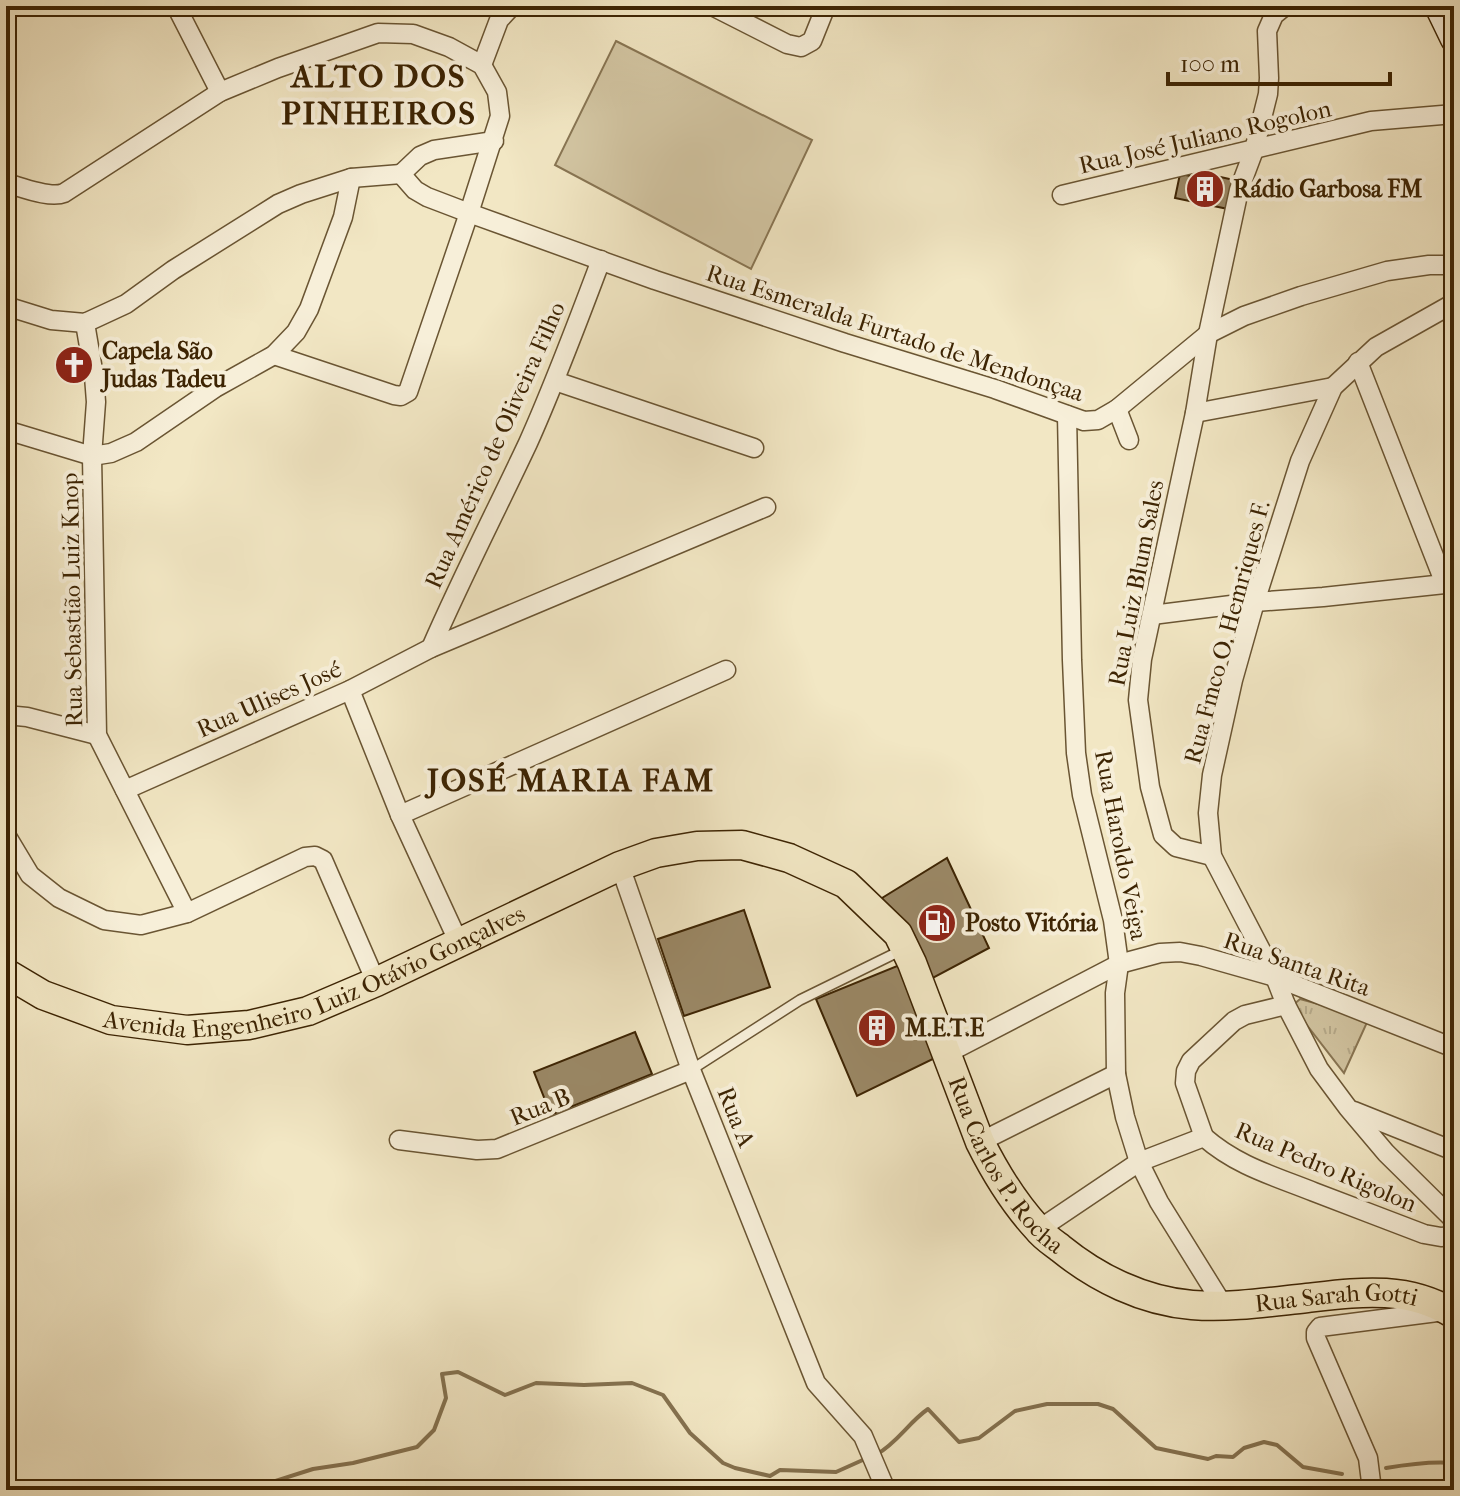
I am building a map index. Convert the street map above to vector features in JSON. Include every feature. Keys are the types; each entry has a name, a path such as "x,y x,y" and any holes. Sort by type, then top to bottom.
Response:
{"main road":[{"name":"Rua Carlos P. Rocha","path":"620,866 656,853 697,846 742,845 789,858 846,884 898,934 980,1142 1007,1189 1038,1230 1073,1259 1122,1288 1190,1305 1223,1305"},
{"name":"Avenida Engenheiro Luiz Otávio Gonçalves","path":"6,973 43,995 111,1020 187,1030 249,1025 308,1011 376,982 620,866"},
{"name":"Rua Sarah Gotti","path":"1223,1305 1390,1292 1420,1298 1451,1312"}],"street":[{"path":"176,6 220,92"},
{"path":"482,65 499,20 512,6"},
{"path":"712,6 787,44 801,47 812,41 826,6"},
{"name":"Rua Luiz Blum Sales","path":"1212,856 1176,847 1163,835 1150,787 1138,700 1142,659 1195,413 1208,334 1239,190 1254,150 1268,94 1267,31 1274,15 1285,6"},
{"path":"1438,6 1454,39"},
{"path":"6,183 58,196 220,92 378,33 413,34 449,47 482,65 497,92 500,116 408,392 401,396 394,395 274,355"},
{"name":"Rua José Juliano Rogolon","path":"1062,195 1371,121 1454,114"},
{"path":"6,306 51,320 85,323 126,304 173,270 278,204 351,178 401,174 420,156 434,150 494,141"},
{"name":"Rua Esmeralda Furtado de Mendonçaa","path":"401,174 415,190 427,197 469,213 845,343 995,389 1084,421 1098,420 1117,409 1208,334 1244,316 1387,271 1454,265"},
{"path":"6,430 92,456 111,453 136,442 215,388 274,355 296,332 309,309 343,217 351,178"},
{"name":"Rua Américo de Oliveira Filho","path":"431,648 555,381 601,260"},
{"name":"Rua Fmco O. Hemriques F.","path":"1454,303 1376,347 1333,387 1300,461 1255,602 1233,680 1212,775 1208,813 1212,856 1319,1069 1394,1161 1454,1220"},
{"name":"Rua Sebastião Luiz Knop","path":"85,323 96,402 92,456 97,735 187,913"},
{"path":"1152,615 1449,583 1358,362"},
{"path":"555,381 754,448"},
{"path":"1195,413 1333,387"},
{"path":"1117,409 1129,440"},
{"name":"Rua Haroldo Veiga","path":"1067,415 1076,753 1082,795 1113,920 1119,964 1115,993 1116,1074 1139,1162 1159,1202 1223,1305"},
{"name":"Rua Ulises José","path":"125,790 350,690 431,648 766,507"},
{"path":"400,815 726,670"},
{"path":"350,690 400,815 459,943"},
{"path":"6,715 27,717 97,735"},
{"path":"6,835 30,875 59,898 104,920 141,925 187,913 305,857 315,856 323,860 376,982"},
{"name":"Rua A","path":"620,866 691,1070 816,1383 863,1436 886,1490"},
{"name":"Rua Santa Rita","path":"946,1054 1119,964 1160,953 1180,952 1275,977 1454,1048"},
{"path":"1204,1137 1185,1083 1191,1061 1234,1021 1245,1015 1286,1005"},
{"name":"Rua B","path":"399,1140 477,1150 497,1149 691,1070"},
{"path":"980,1142 1116,1074"},
{"path":"1348,1108 1454,1151"},
{"name":"Rua Pedro Rigolon","path":"1038,1230 1139,1162 1204,1137 1234,1159 1268,1174 1424,1234 1454,1236"},
{"name":"Rua Sarah Gotti","path":"1372,1490 1368,1458 1316,1332 1320,1327 1451,1312"}],"lane":[{"path":"691,1070 800,1000 905,949"}],"green space":[{"path":"616,41 812,140 751,269 555,165"},
{"path":"1300,999 1369,1018 1344,1073 1292,1006"}],"building":[{"name":"Rádio Garbosa FM","path":"1198,172 1234,180 1228,209 1175,198 1180,174 1197,177"},
{"name":"Posto Vitória","path":"947,858 989,948 929,980 882,898"},
{"path":"744,910 770,987 684,1016 658,939"},
{"name":"M.E.T.E","path":"902,964 937,1057 857,1096 816,999"},
{"path":"635,1032 652,1074 551,1115 534,1072"}],"waterway":[{"path":"247,1490 313,1469 353,1463 417,1447 434,1430 446,1398 442,1374 458,1372 505,1395 536,1383 632,1383 663,1395 690,1433 723,1463 770,1476 780,1470 836,1472 865,1459"},
{"path":"877,1454 928,1409 959,1442 979,1438 1015,1411 1047,1404 1098,1404 1113,1409 1156,1448 1208,1459 1233,1457 1244,1448 1264,1442 1277,1445 1303,1467 1342,1474"},
{"path":"1386,1468 1420,1463 1454,1463"}],"place":[{"name":"Rádio Garbosa FM","path":"1205,189"},
{"name":"Capela São Judas Tadeu","path":"74,365"},
{"name":"Posto Vitória","path":"937,923"},
{"name":"M.E.T.E","path":"877,1028"}],"district":[{"name":"ALTO DOS PINHEIROS","path":"379,94"},
{"name":"JOSÉ MARIA FAM","path":"571,780"}]}
